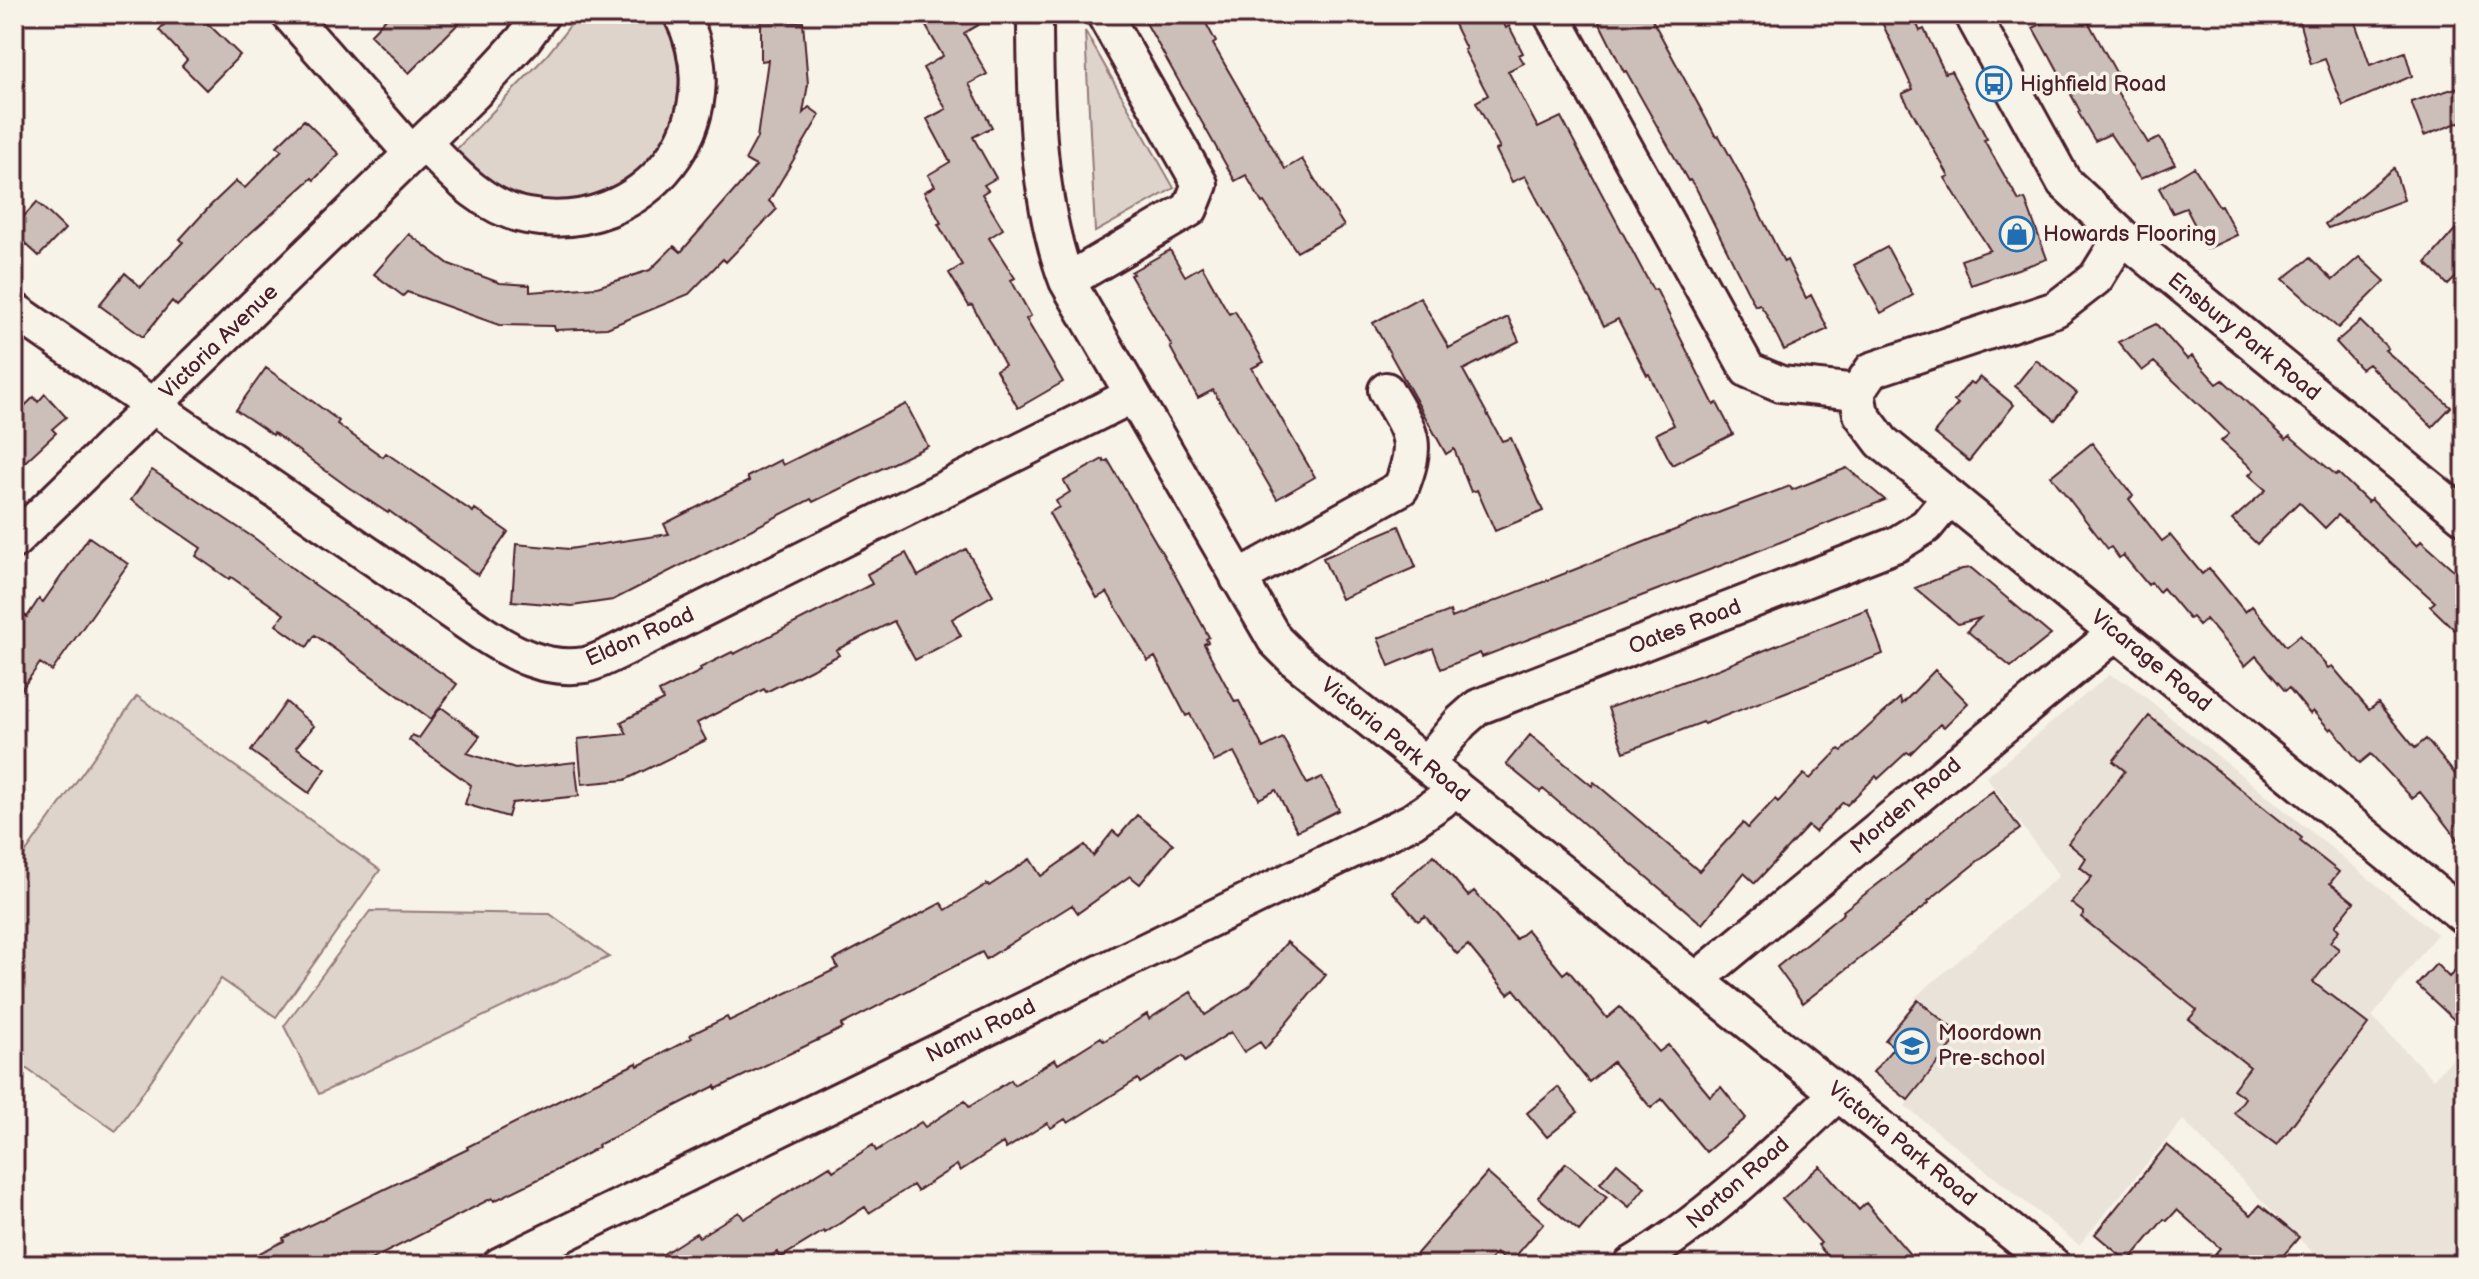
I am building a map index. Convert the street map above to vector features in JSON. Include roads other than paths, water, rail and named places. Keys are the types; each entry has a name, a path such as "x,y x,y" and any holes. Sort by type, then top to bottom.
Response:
{"street":[{"path":"289,14 418,148 468,186 494,205 525,216 560,219 592,215 627,202 651,184 673,158 688,131 698,99 698,61 690,30 681,14"},
{"name":"Victoria Avenue","path":"14,541 418,148 523,40 542,14"},
{"name":"Victoria Park Road","path":"1035,14 1038,118 1045,185 1054,238 1067,281 1275,640 1295,660 2053,1265"},
{"path":"1067,281 1190,209 1200,184 1104,14"},
{"path":"1551,14 1748,370 1781,384 1857,392 1872,370 2056,309 2096,278 2122,236"},
{"name":"Ensbury Park Road","path":"1972,14 2064,182 2122,236 2465,517"},
{"name":"Eldon Road","path":"14,310 482,633 515,654 549,665 586,665 615,653 1133,395"},
{"path":"1238,578 1401,488 1412,461 1410,434 1386,390"},
{"name":"Vicarage Road","path":"1857,392 1861,414 1882,442 2465,917"},
{"name":"Oates Road","path":"1426,764 1461,722 1478,707 1897,544 1926,526 1950,497"},
{"name":"Morden Road","path":"1696,980 2117,632"},
{"name":"Namu Road","path":"500,1265 1412,821 1441,801 1454,786"},
{"name":"Norton Road","path":"1631,1265 1668,1243 1751,1174 1838,1093"}],"place":[{"name":"Highfield Road","path":"1994,84"},
{"name":"Howards Flooring","path":"2017,234"},
{"name":"Moordown Pre-school","path":"1912,1046"}]}
